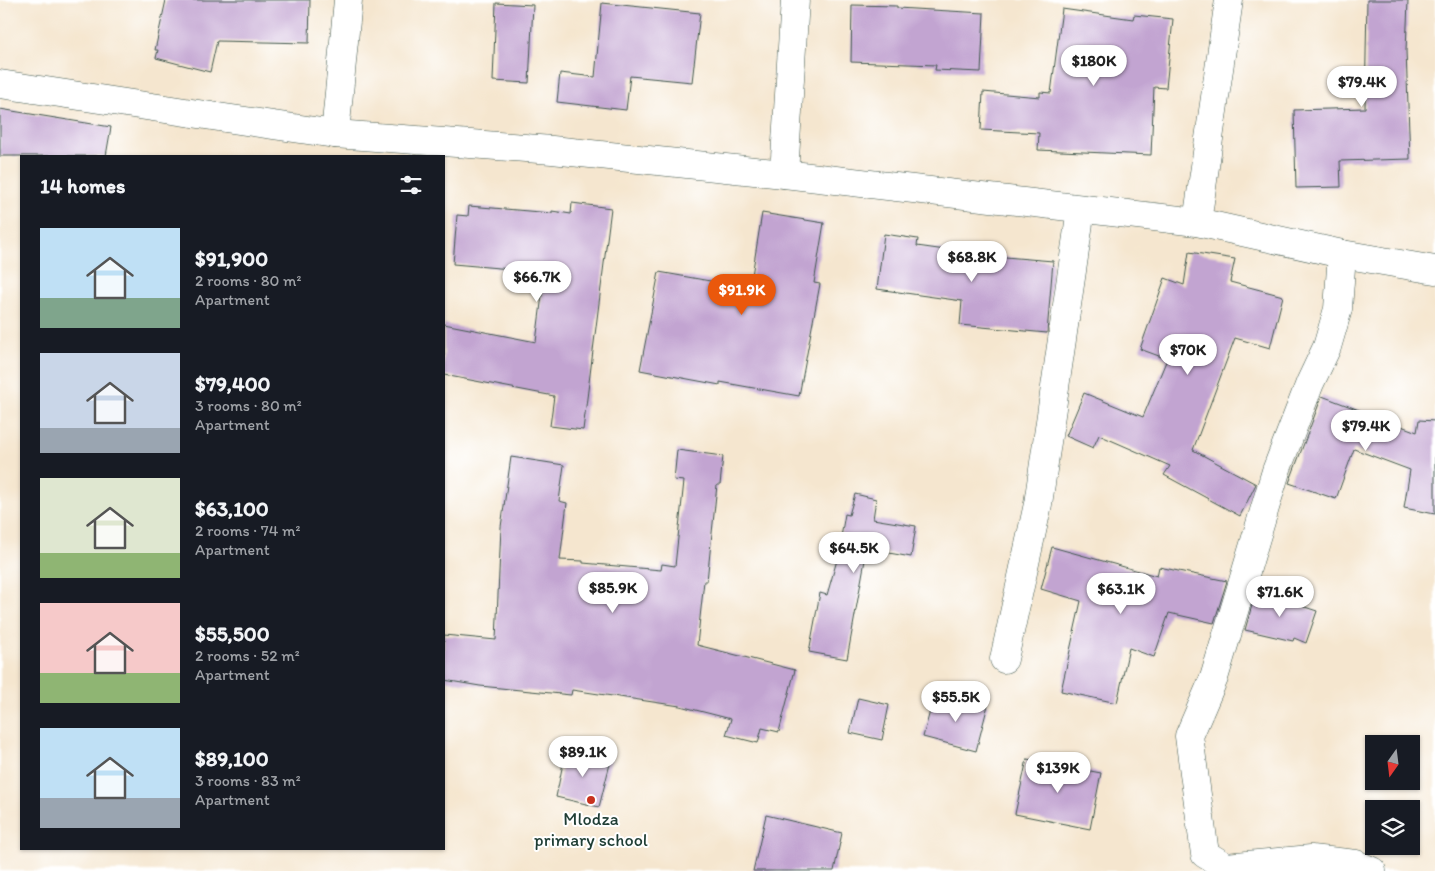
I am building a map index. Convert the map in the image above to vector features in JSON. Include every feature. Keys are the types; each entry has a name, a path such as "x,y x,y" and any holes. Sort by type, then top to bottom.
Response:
{"street":[{"path":"335,134 348,0"},
{"path":"784,174 795,0"},
{"path":"1197,222 1229,0"},
{"path":"0,84 335,134 552,150 784,174 1197,222 1342,254 1435,270"},
{"path":"1004,659 1038,504 1081,209"},
{"path":"1342,254 1338,309 1327,347 1310,383 1276,471 1214,678 1189,736 1205,854 1226,867 1310,858 1356,864 1372,871"}],"building":[{"path":"166,0 310,0 309,43 217,41 210,72 156,58 158,50 155,50"},
{"path":"1367,0 1408,0 1406,51 1410,159 1340,161 1341,187 1296,188 1294,110 1365,108"},
{"path":"496,3 533,5 529,83 493,81"},
{"path":"602,3 700,13 692,82 630,76 626,110 557,102 560,73 595,77"},
{"path":"852,5 897,6 897,8 984,13 981,72 935,70 936,65 851,62"},
{"path":"1062,9 1133,19 1134,15 1173,19 1166,88 1154,87 1151,155 1038,150 1039,133 981,130 983,92 1040,97 1040,92 1051,93"},
{"path":"0,109 111,127 106,155 0,156"},
{"path":"572,203 611,208 583,430 550,426 554,396 445,375 445,324 536,342 545,272 453,264 457,215 468,216 469,206 552,213 552,211 571,214"},
{"path":"762,213 824,223 814,283 820,284 799,396 720,382 720,385 640,370 659,272 750,288"},
{"path":"884,234 918,239 917,246 981,255 1053,261 1047,333 960,325 962,301 877,289"},
{"path":"1189,252 1235,259 1230,282 1283,296 1270,348 1235,338 1193,450 1256,484 1240,516 1164,475 1170,466 1099,435 1093,448 1066,436 1084,393 1143,417 1167,359 1140,349 1165,278 1184,285"},
{"path":"1322,396 1417,432 1419,420 1435,421 1435,514 1404,508 1410,470 1354,449 1336,499 1289,483"},
{"path":"677,450 723,456 720,485 717,485 707,581 704,581 697,645 795,670 779,732 762,728 758,743 726,735 731,719 680,706 572,690 571,695 480,686 445,680 445,635 496,640 501,527 511,457 564,465 559,501 567,503 560,560 661,570 662,564 675,566 684,481 674,480"},
{"path":"855,494 876,499 873,519 916,526 911,557 867,549 847,659 809,652 820,593 827,595 837,560 845,514 849,515"},
{"path":"1052,547 1157,576 1159,567 1227,581 1214,623 1169,613 1154,657 1129,648 1117,703 1061,691 1081,601 1041,589"},
{"path":"1256,591 1317,611 1306,643 1294,638 1293,641 1245,630"},
{"path":"858,698 889,705 882,740 850,733"},
{"path":"960,698 988,705 976,751 923,737 933,700 957,707"},
{"path":"566,749 611,760 599,807 556,797"},
{"path":"1027,759 1101,773 1090,829 1015,814"},
{"path":"766,815 842,833 834,871 753,871"}],"place":[{"name":"Mlodza primary school","path":"591,800"}]}
